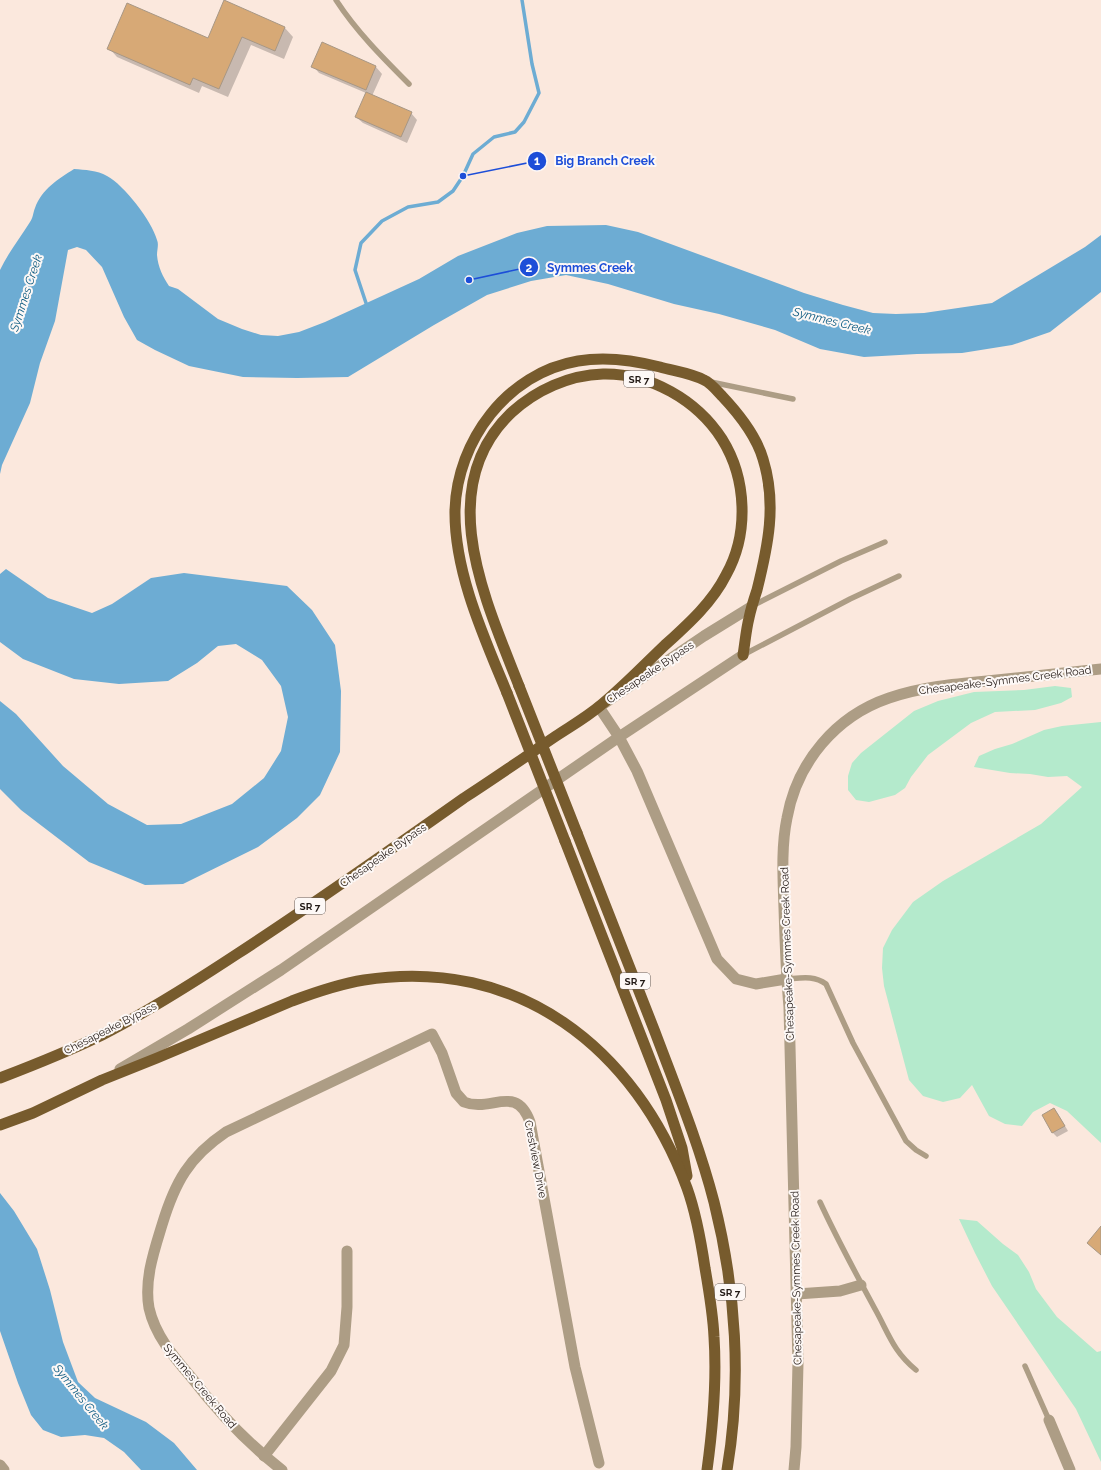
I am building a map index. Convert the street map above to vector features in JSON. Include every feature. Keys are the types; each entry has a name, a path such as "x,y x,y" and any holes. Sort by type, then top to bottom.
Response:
{"main road":[{"path":"687,1189 682,1148 666,1100 476,614 467,586 456,533 455,510 460,475 468,450 478,432 490,415 506,398 537,374 557,367 576,361 623,359 648,364 706,381 735,410 753,435 763,458 770,493 770,528 751,607 743,655"},
{"name":"SR 7","path":"599,707 683,628 714,594 727,575 738,545 741,526 742,502 739,481 733,458 721,437 707,419 691,404 673,392 654,384 614,374 590,375 569,379 548,387 531,397 504,420 482,454 476,470 472,486 470,518 474,555 487,602 689,1122 714,1202 728,1276 734,1338 735,1381 733,1420 727,1470"},
{"name":"Chesapeake Bypass","path":"2,1077 102,1035 148,1010 203,977 339,886 599,707"},
{"name":"SR 7","path":"0,1125 32,1114 102,1080 292,1001 315,992 364,980 408,976 431,977 478,984 504,992 547,1011 568,1025 603,1053 620,1071 647,1107 669,1146 687,1189 696,1220 703,1254 714,1336 715,1378 712,1429 707,1470"}],"street":[{"name":"Chesapeake Bypass","path":"599,707 704,636 751,607"},
{"path":"102,1080 188,1029 281,970 619,737 743,655"},
{"name":"Chesapeake-Symmes Creek Road","path":"794,1470 798,1363 797,1294 790,1007 786,979 783,861 786,819 791,798 809,760 822,743 836,728 853,715 870,705 890,697 931,687 1101,669"},
{"path":"599,707 619,737 636,771 717,959 736,979 756,984 786,979"},
{"name":"Crestview Drive","path":"165,1216 175,1191 192,1160 203,1149 226,1132 432,1034 442,1054 456,1092 464,1102 478,1105 512,1101 522,1107 530,1122 576,1367 598,1463"},
{"name":"Symmes Creek Road","path":"165,1216 149,1272 149,1307 155,1327 170,1352 199,1388 244,1438 282,1470"},
{"path":"264,1456 331,1371 344,1346 347,1307 347,1252"},
{"path":"797,1294 840,1291 861,1286"},
{"path":"1049,1420 1070,1470"},
{"path":"0,1465 4,1470"}],"lane":[{"path":"336,0 345,14 383,59 409,84"},
{"path":"706,381 793,399"},
{"path":"751,607 841,561 885,542"},
{"path":"743,655 850,599 899,576"},
{"path":"786,979 812,978 819,979 826,984 854,1043 906,1141 926,1156"},
{"path":"820,1202 861,1286 894,1347 903,1359 916,1370"},
{"path":"1025,1366 1049,1420"}],"green space":[{"path":"1055,686 1071,688 1072,697 1061,703 1035,710 995,712 971,723 928,755 911,777 905,788 895,795 869,802 856,800 848,790 848,776 852,763 861,753 914,711 938,701 974,692 1024,690"},
{"path":"1101,722 1101,1143 1067,1111 1050,1103 1033,1112 1022,1126 1005,1124 989,1116 972,1085 960,1098 943,1102 923,1096 909,1080 884,986 882,968 883,948 892,930 913,902 943,881 1041,824 1082,787 1067,776 1048,777 974,767 979,756 1044,730 1062,726"},
{"path":"959,1219 977,1221 1018,1255 1029,1272 1036,1289 1057,1317 1097,1352 1101,1351 1101,1462 1076,1409 992,1286"}],"water":[{"path":"74,169 95,171 103,174 114,181 129,195 154,232 158,243 158,264 169,286 178,289 218,319 261,335 278,336 299,332 325,322 419,279 458,256 517,233 547,226 606,225 638,232 804,293 873,313 896,314 924,313 992,303 1085,247 1101,235 1101,292 1050,332 1012,345 962,353 864,357 820,349 775,330 719,314 674,304 608,284 566,275 531,281 487,295 348,377 243,377 189,366 137,340 124,317 102,267 86,250 77,247 68,250 55,321 40,363 30,403 2,465 0,474 0,270 31,220 38,201 42,195 56,181"},
{"path":"6,569 48,598 92,613 112,604 151,578 184,573 287,586 312,610 335,645 341,691 340,752 320,795 297,818 258,847 183,884 145,885 89,862 21,810 0,789 0,701 16,714 63,766 108,804 147,825 181,824 232,804 264,778 281,751 288,717 281,686 262,660 236,644 218,646 197,663 168,681 119,684 74,679 23,659 0,642 0,574"},
{"path":"0,1193 14,1211 37,1249 50,1290 63,1342 78,1382 95,1398 146,1422 174,1443 197,1470 141,1470 124,1452 104,1438 85,1435 61,1437 43,1430 31,1415 0,1331"}],"building":[{"path":"224,0 285,27 275,51 242,37 219,89 193,78 190,85 107,49 127,3 208,38"},
{"path":"322,42 376,66 366,90 311,67"},
{"path":"366,92 412,112 401,137 355,117"},
{"path":"1054,1108 1065,1126 1052,1133 1042,1115"},
{"path":"1101,1226 1101,1255 1087,1243"}],"waterway":[{"path":"367,306 355,270 361,243 382,221 408,207 438,202 453,191 463,176 473,154 494,137 515,132 524,122 539,93 532,64 522,0"}],"place":[{"name":"Big Branch Creek","path":"463,176"},
{"name":"Symmes Creek","path":"469,280"}]}
